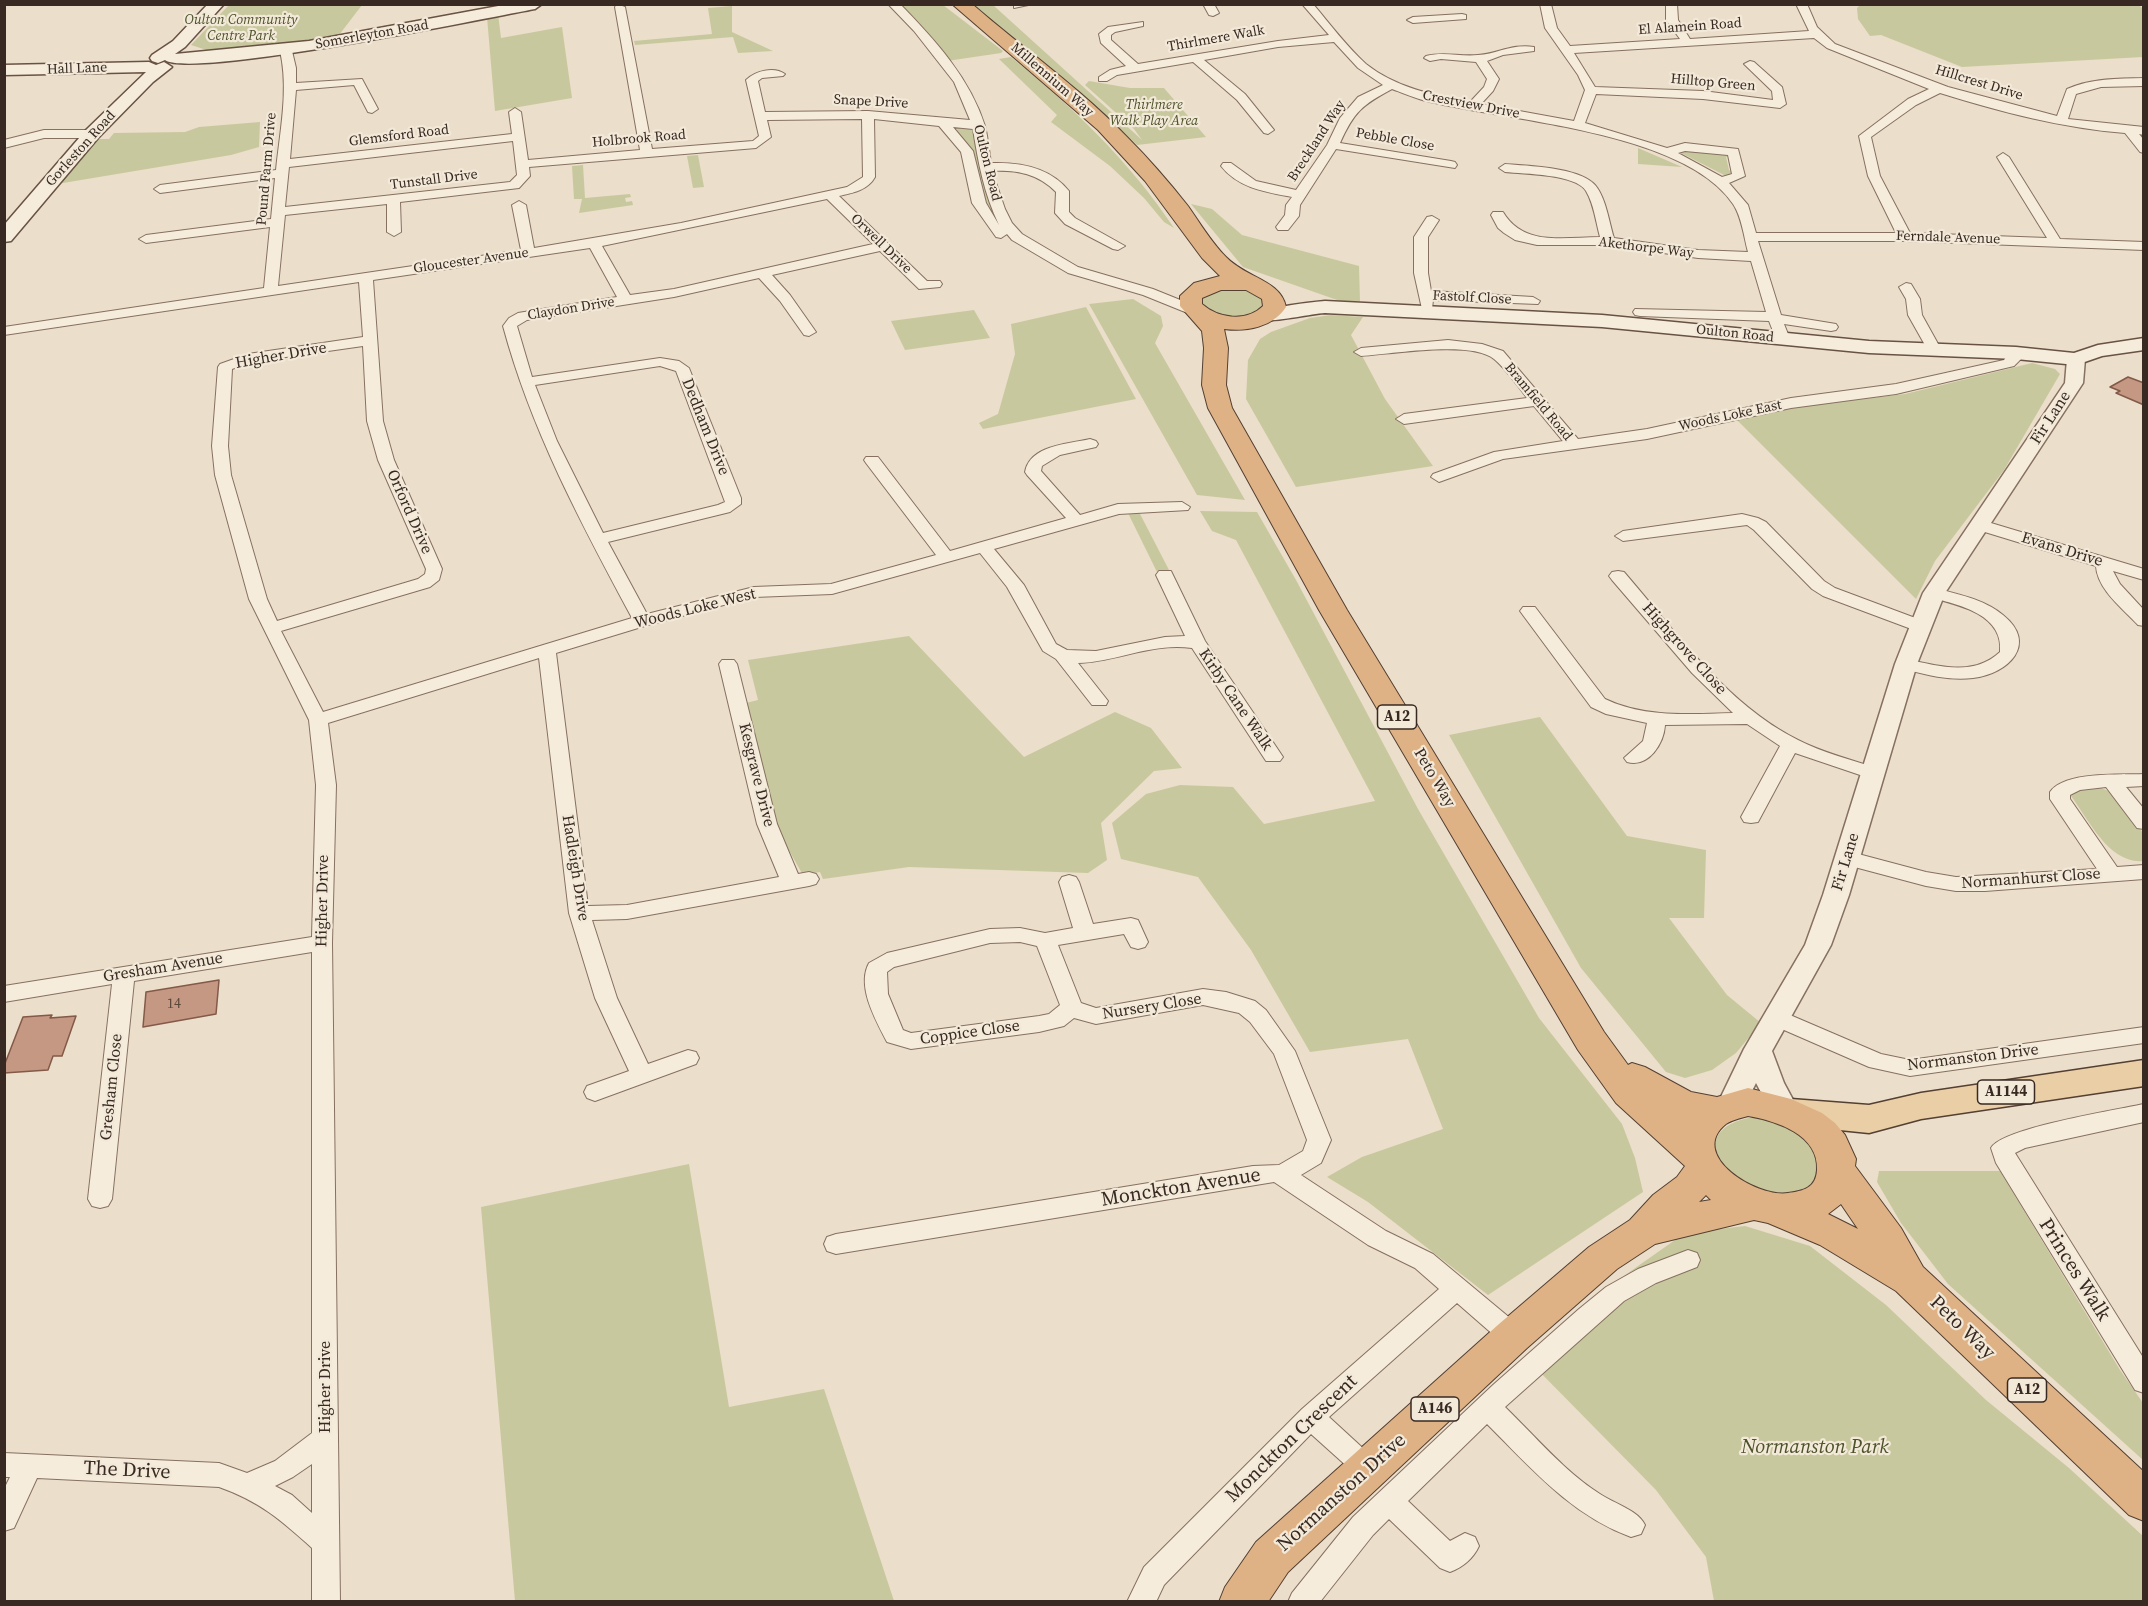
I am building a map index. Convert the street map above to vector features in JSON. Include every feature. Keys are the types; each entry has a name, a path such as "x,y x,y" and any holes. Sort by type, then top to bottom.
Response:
{"highway":[{"name":"Millennium Way","path":"962,4 1055,80 1109,132 1164,192 1203,247 1234,278 1259,288"},
{"name":"A12","path":"1199,302 1203,247"},
{"path":"1216,365 1226,350 1271,312 1275,302 1259,288 1219,283 1199,302 1236,323 1262,318"},
{"name":"Peto Way","path":"1199,302 1215,330 1216,397 1229,426 1277,506 1333,610 1603,1059 1629,1093 1701,1163"},
{"name":"Peto Way","path":"1603,1059 1666,1100 1695,1108 1723,1108"},
{"path":"1748,1102 1787,1110 1822,1134 1834,1153 1837,1166 1834,1184 1825,1196 1802,1207 1763,1207 1725,1190 1701,1163 1696,1143 1698,1131 1704,1120 1723,1108 1748,1102"},
{"name":"Normanston Drive","path":"1241,1602 1272,1557 1318,1516 1379,1485 1513,1335 1603,1258 1644,1231 1667,1206 1690,1188 1701,1163"},
{"name":"Peto Way","path":"1837,1166 1887,1239 1910,1279"},
{"name":"Peto Way","path":"1763,1207 1811,1223 1834,1234 1910,1279 2144,1501"},
{"name":"Normanston Drive","path":"1644,1231 1763,1207"}],"main road":[{"name":"Gorleston Road","path":"4,237 92,135 218,4"},
{"name":"Somerleyton Road","path":"219,58 286,51 535,4"},
{"name":"Hall Lane","path":"4,70 159,65 219,58"},
{"name":"Oulton Road","path":"1259,288 1290,302 1325,307"},
{"name":"Oulton Road","path":"1262,318 1299,309 1427,303 1783,339 1935,351 2016,353 2076,359 2098,351 2144,344"},
{"name":"A1144","path":"1787,1110 1869,1119 1921,1106 2144,1072"},
{"path":"1837,1166 1846,1146 1869,1119"}],"street":[{"name":"Oulton Road","path":"893,4 918,29 960,81 979,127 985,167 998,209 1006,225 1017,237 1073,270 1148,292 1199,302"},
{"name":"Crestview Drive","path":"1307,4 1369,73 1391,85 1428,98 1578,125 1617,135 1666,152 1701,169 1721,182 1741,205 1775,320 1783,339"},
{"path":"1422,21 1465,21 1454,4"},
{"path":"1545,4 1551,28 1591,90 1578,125"},
{"path":"1671,4 1672,20 1687,42"},
{"path":"1802,4 1809,25 1816,34"},
{"path":"620,7 647,154"},
{"path":"1136,69 1106,41 1105,34 1122,25 1138,24"},
{"name":"El Alamein Road","path":"1567,50 1816,34"},
{"name":"Hillcrest Drive","path":"1816,34 1831,46 1940,88 2061,121 2137,131"},
{"name":"Thirlmere Walk","path":"1103,80 1114,72 1336,38"},
{"path":"1436,55 1480,59 1491,54 1530,49"},
{"name":"Pound Farm Drive","path":"271,290 290,87 290,68 286,51"},
{"path":"1195,58 1234,90 1268,130"},
{"path":"1473,106 1489,88 1493,79 1480,59"},
{"name":"Hilltop Green","path":"1591,90 1703,95 1780,104 1778,90 1750,63"},
{"path":"760,116 752,80 759,75 779,74"},
{"path":"290,87 358,81 372,109"},
{"path":"2061,121 2071,93 2084,86 2144,82"},
{"name":"Breckland Way","path":"1283,227 1292,216 1293,205 1333,145 1344,121 1362,100 1391,85"},
{"path":"1905,237 1873,176 1866,156 1865,136 1912,102 1940,88"},
{"path":"514,112 523,164"},
{"name":"Snape Drive","path":"760,116 868,115 944,123 967,123 979,127"},
{"name":"Gloucester Avenue","path":"4,331 594,243 681,227 858,188 866,182 868,177 868,115"},
{"name":"Holbrook Road","path":"523,164 756,144 765,137 760,116"},
{"path":"944,123 967,151 979,203 1001,234"},
{"path":"2137,131 2144,149"},
{"path":"4,144 45,134 92,135"},
{"name":"Glemsford Road","path":"160,189 282,169 519,137"},
{"name":"Pebble Close","path":"1333,145 1451,165"},
{"name":"Crestview Drive","path":"1666,152 1685,147 1734,152 1739,176 1721,182"},
{"path":"2003,157 2055,241"},
{"name":"Tunstall Drive","path":"146,239 393,200 509,186 519,182 524,176 523,164"},
{"path":"1227,166 1239,179 1254,185 1300,195"},
{"path":"985,167 1030,168 1054,181 1063,191 1062,213 1070,221 1118,246"},
{"path":"1505,168 1568,176 1591,187 1608,241"},
{"name":"Orwell Drive","path":"830,195 924,286 935,284"},
{"path":"393,200 394,232"},
{"path":"519,205 528,253"},
{"path":"1427,303 1422,273 1421,237 1432,220"},
{"name":"Akethorpe Way","path":"1497,222 1520,237 1537,241 1608,241 1698,254 1756,257"},
{"name":"Ferndale Avenue","path":"1752,237 1905,237 2144,246"},
{"path":"594,243 626,301"},
{"name":"Claydon Drive","path":"642,621 557,457 526,382 510,326 514,321 537,314 674,293 882,246"},
{"path":"763,274 785,298 809,332"},
{"name":"Orford Drive","path":"271,628 424,584 433,576 434,569 386,460 375,422 368,341 366,277"},
{"path":"1931,300 1909,293 1915,315 1935,351"},
{"name":"Fastolf Close","path":"1427,303 1523,298"},
{"path":"1640,312 1655,308 1763,316 1775,320 1831,327"},
{"name":"Higher Drive","path":"326,1602 322,943 326,785 318,720 258,599 223,475 220,446 225,367 248,358 368,341"},
{"name":"Bramfield Road","path":"1361,352 1464,344 1482,347 1498,354 1575,445"},
{"name":"Woods Loke East","path":"1439,477 1500,455 1647,434 1791,403 1896,389 2009,363 2016,357 2016,353"},
{"name":"Fir Lane","path":"1723,1108 1818,945 1906,664 1934,592 2074,383 2076,359"},
{"name":"Dedham Drive","path":"526,382 660,362 682,368 733,498 733,504 724,509 599,539"},
{"path":"1404,419 1538,401"},
{"path":"1076,520 1033,472 1032,466 1036,460 1045,455 1090,444"},
{"path":"872,460 946,557"},
{"name":"Woods Loke West","path":"318,720 642,621 777,585 832,589 1118,509 1182,507"},
{"path":"1623,536 1742,519 1752,521 1760,526 1818,585 1829,592 1920,626"},
{"name":"Evans Drive","path":"1981,525 2144,575"},
{"path":"984,547 1015,585 1049,647 1062,656 1099,700"},
{"path":"2104,563 2105,574 2110,583 2144,621"},
{"name":"Kirby Cane Walk","path":"1165,575 1197,643 1273,757"},
{"name":"Highgrove Close","path":"1618,576 1721,692 1752,718 1791,744 1873,773"},
{"path":"1906,664 1940,672 1974,673 1992,667 2009,653 2011,641 2008,634 1993,616 1970,603 1934,592"},
{"name":"Highgrove Close","path":"1529,611 1598,703 1615,711 1656,719 1752,718"},
{"name":"Kirby Cane Walk","path":"1062,656 1085,658 1172,642 1197,643"},
{"name":"Hadleigh Drive","path":"547,651 579,913 606,998 642,1075"},
{"name":"Kesgrave Drive","path":"579,913 627,912 800,880 767,824 728,664"},
{"path":"1634,758 1650,746 1656,738 1656,719"},
{"path":"1751,817 1791,744"},
{"name":"Normanhurst Close","path":"2111,874 2060,799 2060,792 2067,787 2144,780"},
{"path":"2112,782 2144,823"},
{"name":"Normanhurst Close","path":"1847,858 1926,879 1956,884 1984,885 2144,872"},
{"path":"1069,882 1085,933"},
{"path":"1072,1008 1045,940 1131,926 1138,942"},
{"name":"Coppice Close","path":"1045,940 1020,935 990,936 887,962 877,968 874,978 886,1017 890,1040 911,1041 1039,1024 1056,1020 1072,1008"},
{"name":"Gresham Avenue","path":"4,994 322,943"},
{"name":"Gresham Close","path":"100,1199 124,975"},
{"name":"Nursery Close","path":"1072,1008 1086,1015 1096,1016 1203,997 1226,1000 1247,1007 1258,1016 1284,1051 1319,1140 1313,1156 1281,1174"},
{"name":"Normanston Drive","path":"1776,1017 1877,1061 1910,1068 2144,1035"},
{"path":"1758,1049 1770,1083 1787,1110"},
{"path":"595,1092 688,1058"},
{"name":"Princes Walk","path":"2144,1113 2020,1140 2003,1149 2004,1157 2144,1382"},
{"name":"Monckton Avenue","path":"836,1244 1252,1175 1281,1174 1377,1238 1424,1261 1513,1335"},
{"path":"1302,1602 1350,1542 1379,1485 1487,1407 1615,1294 1647,1276 1688,1260"},
{"name":"Monckton Crescent","path":"1141,1602 1154,1576 1311,1417 1457,1288"},
{"path":"1487,1407 1559,1480 1604,1514 1631,1525"},
{"path":"1311,1417 1450,1559 1465,1546"},
{"path":"248,1485 284,1469 326,1438"},
{"path":"4,1519 17,1466"},
{"name":"The Drive","path":"17,1466 219,1475 248,1485 282,1504 326,1542"},
{"path":"1318,1516 1350,1542"}],"green space":[{"name":"Oulton Community Centre Park","path":"229,5 362,5 336,39 222,55 191,45"},
{"path":"899,5 943,5 1003,51 947,61 912,16"},
{"name":"Thirlmere Walk Play Area","path":"973,5 993,5 1142,140 1134,129 1085,85 1089,81 1130,88 1164,88 1206,137 1137,145 1072,85"},
{"path":"1860,5 2139,5 2143,9 2143,57 1962,67 1881,35 1870,36 1858,19 1857,8"},
{"path":"732,6 732,32 773,51 738,53 733,37 635,45 634,41 712,34 708,8"},
{"path":"498,14 501,38 562,27 572,98 495,111 487,17"},
{"path":"1011,57 1056,95 1120,158 1174,228 1164,222 1144,198 1110,166 1051,122 1057,115 999,59"},
{"path":"260,122 259,147 231,155 57,184 97,139 109,139 114,133 185,132 199,127"},
{"path":"960,126 974,128 989,195 1000,220 1009,233 1000,225 988,207 972,151 956,131"},
{"path":"1638,148 1682,167 1638,164"},
{"path":"1681,149 1728,153 1729,156 1726,157 1729,170 1735,174 1728,177 1681,153 1679,151"},
{"path":"698,155 704,187 693,188 687,156"},
{"path":"583,165 585,198 630,194 631,197 625,198 626,202 632,201 633,205 579,213 582,199 574,199 572,166"},
{"path":"1191,204 1212,209 1242,235 1359,266 1360,301 1340,301 1243,267"},
{"path":"1241,287 1266,297 1262,313 1231,319 1202,309 1199,298 1210,289"},
{"path":"1133,299 1161,316 1163,326 1155,343 1245,500 1197,495 1089,304"},
{"path":"1086,307 1136,399 983,429 979,423 998,414 1015,354 1011,324"},
{"path":"974,310 990,338 905,350 891,321"},
{"path":"1331,315 1363,317 1351,335 1385,399 1433,466 1296,487 1246,399 1248,360 1260,339 1271,332 1310,318"},
{"path":"2032,363 2055,369 2060,374 2004,470 1935,561 1916,599 1736,419 1794,407 1905,394"},
{"path":"1200,511 1257,512 1296,580 1418,809 1539,1018 1622,1124 1635,1158 1643,1192 1488,1295 1368,1202 1327,1177 1362,1157 1443,1129 1408,1039 1310,1052 1251,950 1198,877 1121,859 1112,823 1146,794 1180,785 1233,787 1264,824 1375,801 1236,540 1212,531"},
{"path":"1139,512 1169,570 1157,572 1128,513"},
{"path":"909,636 1024,757 1115,712 1151,728 1182,768 1154,771 1101,823 1107,860 1088,873 909,867 823,879 820,872 803,875 774,824 746,703 758,700 748,660"},
{"path":"1540,717 1627,836 1706,850 1704,918 1669,918 1727,995 1761,1023 1736,1053 1712,1070 1685,1078 1666,1072 1581,968 1449,735"},
{"path":"2099,787 2113,793 2143,833 2143,861 2131,860 2110,848 2101,839 2071,796 2075,789"},
{"path":"1755,1117 1772,1119 1802,1134 1819,1159 1816,1179 1810,1188 1797,1195 1780,1194 1741,1185 1735,1182 1726,1171 1715,1150 1715,1142 1719,1134 1733,1123"},
{"path":"689,1164 729,1407 824,1389 894,1601 515,1601 481,1207"},
{"path":"1879,1171 2000,1171 2120,1370 2143,1403 2143,1460 1948,1284 1901,1223 1877,1182"},
{"name":"Normanston Park","path":"1745,1226 1810,1246 1886,1305 1986,1400 2069,1468 2143,1536 2143,1601 1714,1601 1706,1557 1656,1490 1531,1363 1611,1285 1685,1233"}],"building":[{"path":"2128,377 2144,383 2144,405 2116,393 2120,391 2110,387"},
{"path":"219,980 216,1014 143,1027 146,992"},
{"path":"52,1015 50,1018 76,1016 62,1056 53,1056 48,1070 4,1073 4,1066 23,1017"}]}
